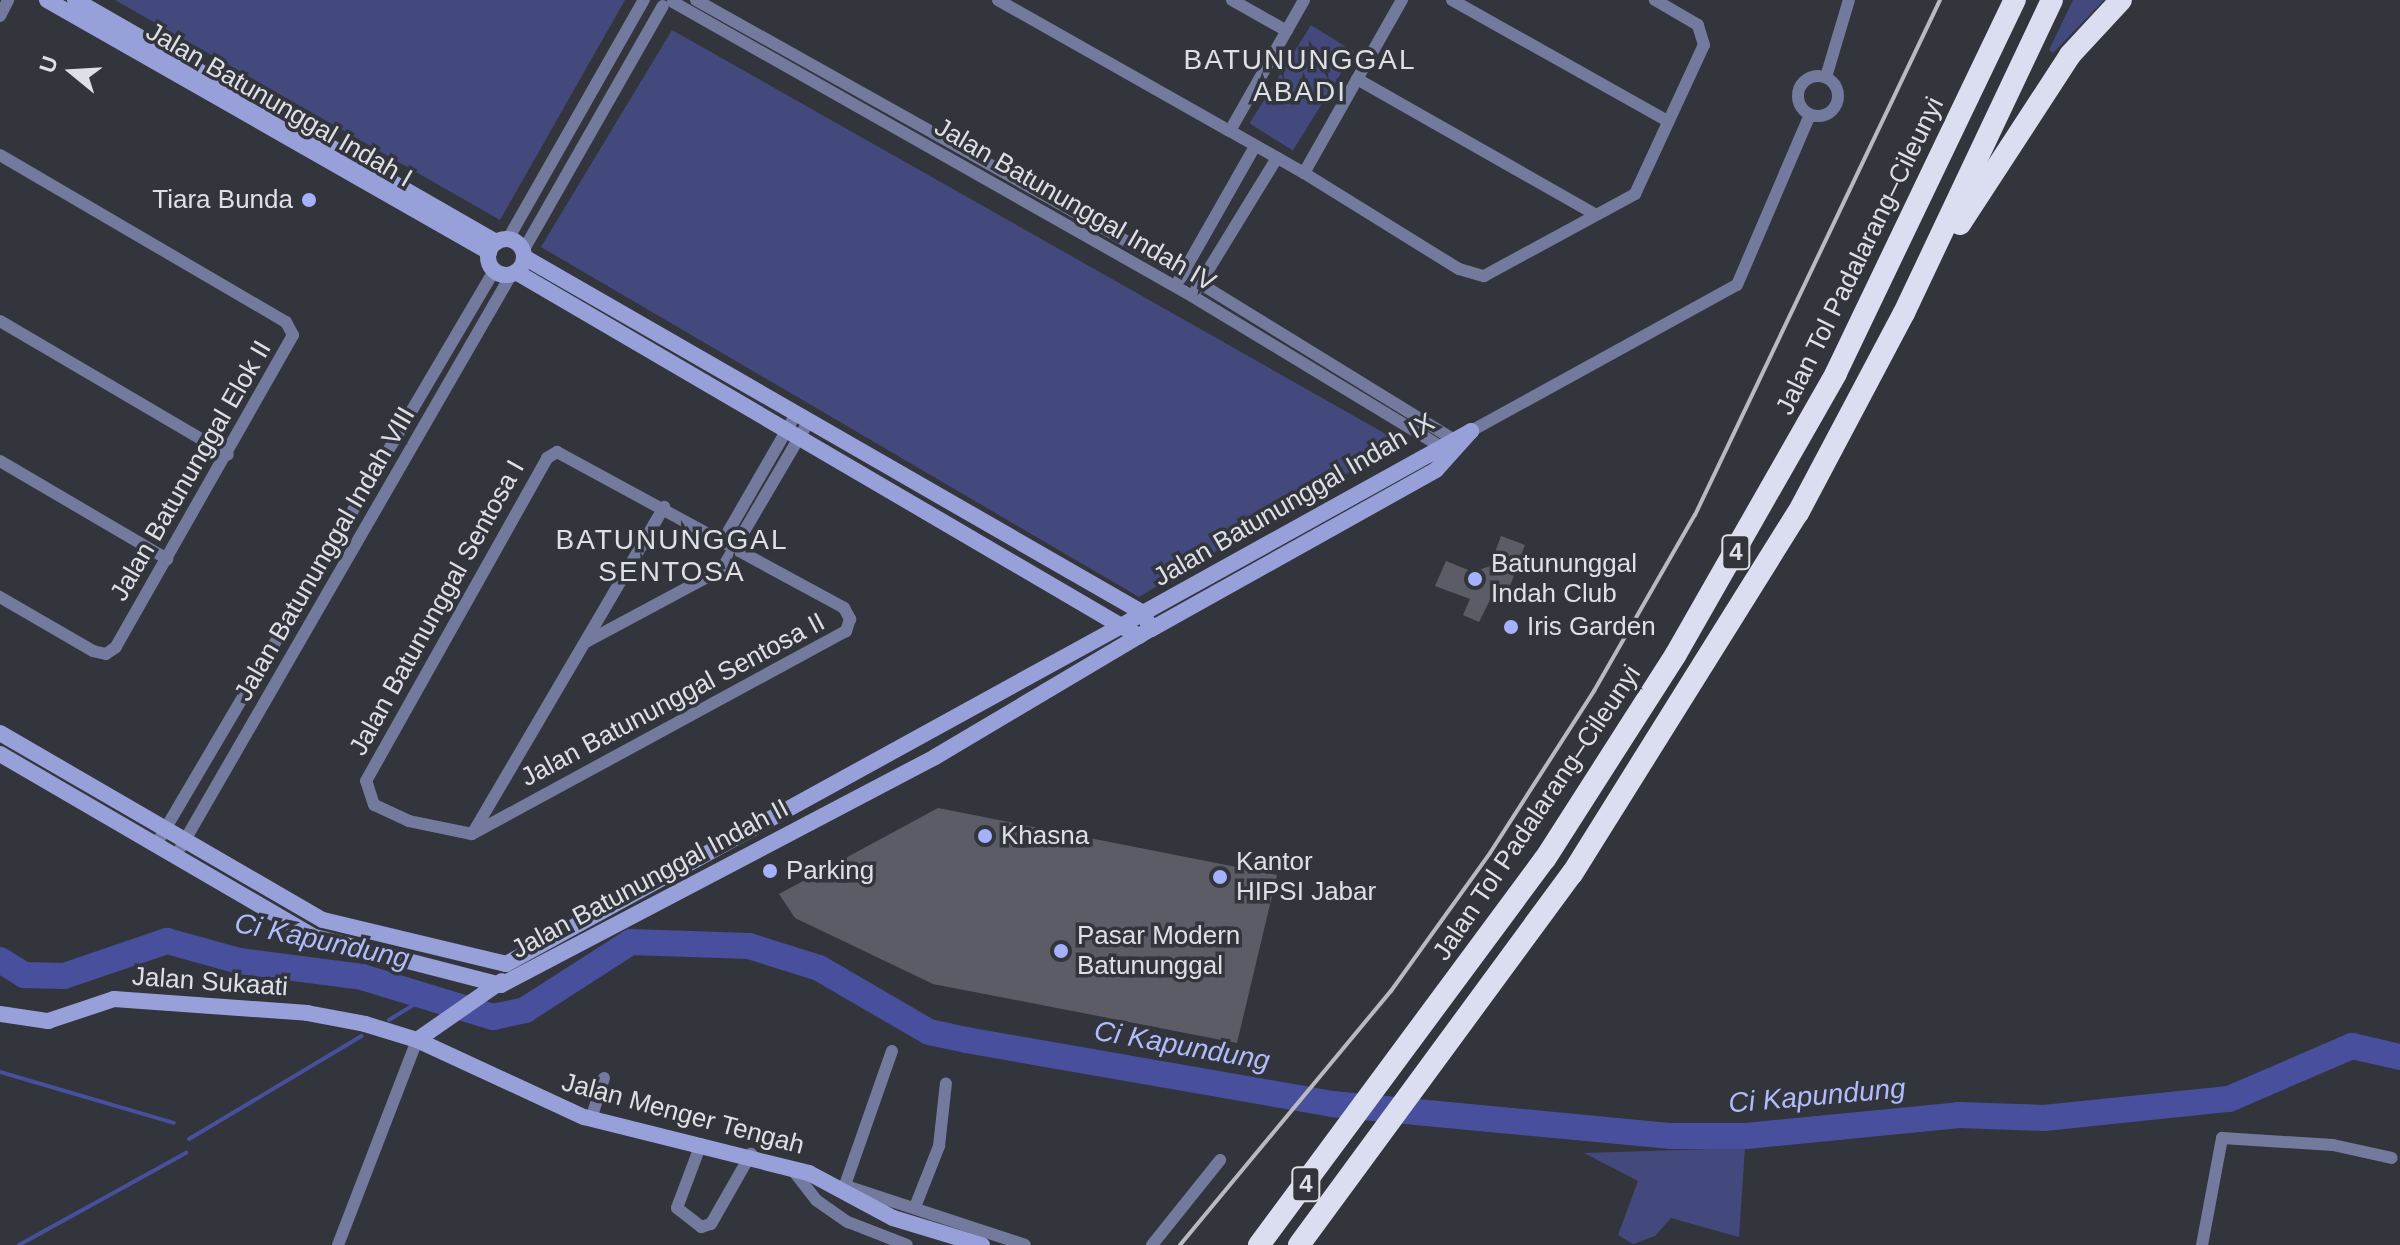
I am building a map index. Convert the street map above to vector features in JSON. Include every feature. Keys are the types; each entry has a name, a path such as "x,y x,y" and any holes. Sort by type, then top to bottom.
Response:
{"highway":[{"name":"Jalan Tol Padalarang–Cileunyi","path":"1259,1245 1395,1067 1612,756 1778,482 1894,259 2015,0"},
{"name":"4","path":"1299,1245 1428,1077 1572,874 1697,680 1798,513 1904,313 2052,0"},
{"path":"1904,313 2018,129 2070,55 2121,0"}],"street":[{"path":"0,16 8,0"},
{"name":"Jalan Batununggal Indah I","path":"47,0 497,244"},
{"name":"Jalan Batununggal Indah I","path":"75,0 497,244"},
{"path":"497,244 519,264 792,434 1121,626 1145,633 1143,613 803,418 519,264 494,271 497,244 645,0"},
{"name":"Jalan Batununggal Indah IV","path":"645,0 670,3 1455,442"},
{"name":"Jalan Batununggal Indah IV","path":"696,0 1183,273 1455,442"},
{"path":"998,0 1304,173 1459,269 1484,276 1593,213 1635,194 1705,34 1655,0"},
{"path":"1232,0 1287,31"},
{"path":"1230,131 1304,0"},
{"path":"1304,173 1402,0"},
{"path":"1452,0 1668,121"},
{"path":"1826,77 1849,0"},
{"name":"Jalan Batununggal Indah VIII","path":"177,855 670,3"},
{"path":"1813,76 1826,77 1838,90 1837,103 1829,113 1810,115 1798,101 1799,88 1813,76"},
{"path":"1357,79 1593,213"},
{"name":"Jalan Batununggal Indah IX","path":"1121,626 1737,285 1810,115"},
{"path":"1175,286 1255,146"},
{"name":"Jalan Batununggal Elok II","path":"0,155 286,322 293,335 286,354 228,455 106,654 0,597"},
{"path":"1192,296 1277,158"},
{"name":"Jalan Batununggal Indah VIII","path":"161,835 494,271"},
{"path":"0,321 228,455"},
{"path":"586,642 722,569 730,542 803,418"},
{"name":"Jalan Batununggal Indah IX","path":"1145,633 1436,470 1455,442"},
{"name":"Jalan Batununggal Sentosa I","path":"472,834 409,821 374,805 366,781 547,458 569,456 664,507"},
{"path":"0,461 167,559"},
{"path":"472,834 664,507 730,542"},
{"name":"Jalan Batununggal Sentosa II","path":"472,834 846,631 850,619 844,608 730,542"},
{"name":"Jalan Batununggal Indah II","path":"0,754 161,835 186,839 323,920 506,964 1121,626"},
{"name":"Jalan Batununggal Indah II","path":"0,733 161,835 177,855 315,937 501,985 935,757 1145,633"},
{"path":"338,1245 420,1036 501,985 506,964"},
{"name":"Jalan Sukaati","path":"0,1014 48,1021 114,999 151,1000 307,1013 420,1036"},
{"name":"Jalan Menger Tengah","path":"420,1036 494,1081 591,1119 751,1154 790,1166 893,1218 982,1245"},
{"path":"845,1185 892,1051"},
{"path":"591,1119 604,1078"},
{"path":"915,1207 939,1146 946,1083"},
{"path":"2202,1245 2222,1138 2333,1145 2392,1158"},
{"path":"701,1144 677,1208 701,1227 711,1224 751,1154"},
{"path":"1152,1245 1220,1160"},
{"path":"790,1166 816,1200 848,1222 907,1245"},
{"path":"809,1173 1025,1245"},
{"path":"965,1245 974,1228"}],"shaded area":[{"path":"115,0 625,0 500,220"},
{"path":"2073,0 2104,0 2053,53 2049,50"},
{"path":"1311,25 1354,52 1293,150 1250,123"},
{"path":"672,30 1400,442 1139,597 541,247"},
{"path":"1745,1148 1739,1237 1671,1218 1655,1236 1633,1244 1618,1235 1638,1181 1584,1153"}],"building":[{"name":"Batununggal Indah Club","path":"1501,536 1525,545 1506,597 1491,598 1479,622 1463,615 1470,599 1435,586 1446,561 1473,572 1490,566"},
{"name":"Pasar Modern Batununggal","path":"938,808 1277,875 1237,1043 933,984 795,918 779,894"}],"waterway":[{"name":"Ci Kapundung","path":"0,960 24,975 64,976 167,941 239,961 362,977 493,1017 525,1010 631,942 749,946 819,968 929,1032 966,1040 1332,1104 1671,1136 1746,1136 1959,1115 2044,1118 2229,1099 2352,1046 2400,1057"},
{"path":"389,1020 428,996"},
{"path":"189,1139 362,1036"},
{"path":"0,1072 174,1123"},
{"path":"19,1245 186,1153"}],"railway":[{"path":"1180,1245 1391,991 1490,853 1594,691 1695,515 1940,0"}],"place":[{"name":"Tiara Bunda","path":"309,200"},
{"name":"Batununggal Indah Club","path":"1475,579"},
{"name":"Iris Garden","path":"1511,627"},
{"name":"Khasna","path":"985,836"},
{"name":"Parking","path":"770,871"},
{"name":"Kantor HIPSI Jabar","path":"1220,877"},
{"name":"Pasar Modern Batununggal","path":"1061,951"}],"district":[{"name":"BATUNUNGGAL ABADI","path":"1300,76"},
{"name":"BATUNUNGGAL SENTOSA","path":"672,556"}]}
